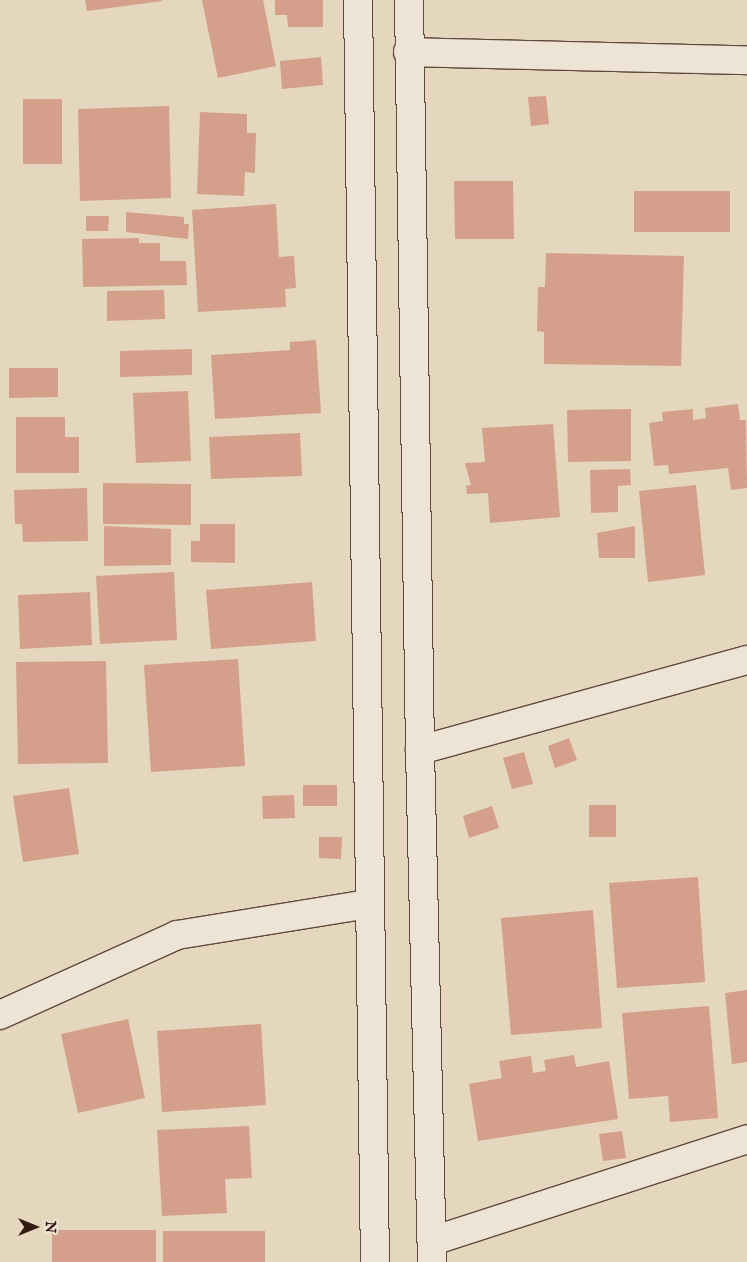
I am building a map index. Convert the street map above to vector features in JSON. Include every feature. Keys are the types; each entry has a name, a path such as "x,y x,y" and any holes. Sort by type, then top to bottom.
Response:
{"street":[{"path":"358,0 374,1262"},
{"path":"409,0 408,52 420,750 432,1251 747,1139"},
{"path":"408,52 747,60"},
{"path":"420,750 747,660"},
{"path":"0,1015 177,935 368,904"}],"building":[{"path":"85,0 162,0 162,1 87,11"},
{"path":"202,0 263,0 276,66 218,78"},
{"path":"275,0 323,0 323,27 288,27 287,15 275,15"},
{"path":"321,57 323,85 282,89 280,61"},
{"path":"546,96 549,124 531,126 528,97"},
{"path":"23,99 62,99 62,164 23,164"},
{"path":"169,106 171,198 80,201 78,109"},
{"path":"200,112 247,114 247,133 256,133 255,173 245,172 244,196 197,194"},
{"path":"454,181 513,181 514,239 455,239"},
{"path":"634,191 730,191 730,232 634,232"},
{"path":"276,204 279,257 294,256 296,288 285,289 286,307 198,312 192,210"},
{"path":"126,212 184,217 184,224 189,224 188,239 126,232"},
{"path":"86,216 109,216 108,231 86,231"},
{"path":"139,238 139,243 160,243 160,261 186,261 187,285 83,287 82,239"},
{"path":"546,253 684,256 681,366 544,364 544,332 537,331 538,287 545,287"},
{"path":"164,290 165,319 107,321 107,291"},
{"path":"316,340 321,413 215,419 211,355 290,350 290,342"},
{"path":"192,349 192,375 120,377 120,351"},
{"path":"9,368 58,368 58,397 9,398"},
{"path":"188,391 191,461 136,463 133,393"},
{"path":"738,404 740,420 746,420 747,488 731,490 728,468 669,474 668,465 654,466 649,423 663,421 662,412 693,409 693,420 706,418 705,408"},
{"path":"631,409 631,461 568,462 567,410"},
{"path":"16,417 65,417 65,437 79,437 79,473 16,473"},
{"path":"553,424 560,517 490,523 488,493 467,494 466,486 471,485 465,463 485,462 482,428"},
{"path":"300,433 302,476 211,479 209,437"},
{"path":"630,469 631,485 618,486 618,512 591,513 590,470"},
{"path":"103,483 191,484 191,525 103,524"},
{"path":"696,485 705,575 648,582 639,491"},
{"path":"87,488 88,541 23,542 22,524 15,524 14,490"},
{"path":"200,524 235,524 235,563 191,562 191,541 200,541"},
{"path":"104,526 171,529 171,565 104,566"},
{"path":"635,526 635,558 599,558 597,533"},
{"path":"174,572 177,640 100,644 96,576"},
{"path":"312,582 316,641 211,649 206,590"},
{"path":"90,592 92,645 20,649 18,595"},
{"path":"238,659 245,766 151,772 144,665"},
{"path":"106,661 108,763 18,764 16,662"},
{"path":"569,738 577,760 555,768 548,746"},
{"path":"524,752 533,784 512,789 503,758"},
{"path":"303,785 337,785 337,806 303,806"},
{"path":"69,788 79,854 23,862 13,796"},
{"path":"294,795 295,818 263,819 262,796"},
{"path":"589,805 616,805 616,837 589,837"},
{"path":"492,806 499,828 469,838 463,816"},
{"path":"319,837 342,837 341,859 319,858"},
{"path":"698,877 705,982 617,988 609,883"},
{"path":"593,910 602,1028 511,1035 501,918"},
{"path":"747,990 747,1062 732,1064 725,993"},
{"path":"709,1006 718,1118 670,1122 668,1096 629,1099 622,1013"},
{"path":"128,1019 145,1098 78,1113 61,1034"},
{"path":"261,1024 266,1105 162,1112 157,1031"},
{"path":"574,1055 576,1067 609,1061 618,1119 478,1141 469,1084 502,1078 499,1061 531,1056 533,1073 546,1071 544,1060"},
{"path":"249,1126 252,1178 225,1179 227,1213 162,1216 157,1130"},
{"path":"622,1131 626,1158 603,1161 599,1134"},
{"path":"52,1230 156,1230 156,1262 52,1262"},
{"path":"163,1231 265,1231 265,1262 163,1262"}]}
